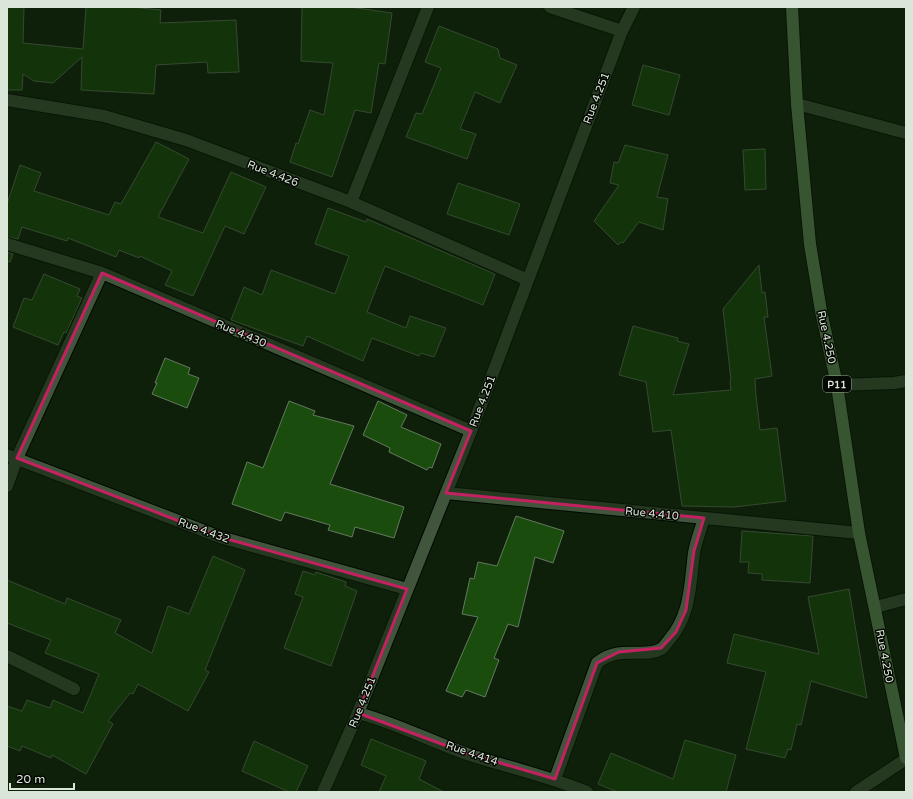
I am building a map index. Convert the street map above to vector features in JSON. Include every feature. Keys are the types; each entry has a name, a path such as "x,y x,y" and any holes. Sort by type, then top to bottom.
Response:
{"main road":[{"name":"Rue 4.250","path":"792,7 797,104 810,244 821,311 837,385 859,533 876,607 906,759"}],"street":[{"path":"350,202 428,7"},
{"path":"550,7 622,30"},
{"name":"Rue 4.251","path":"323,792 358,713 471,431 622,30 634,7"},
{"name":"Rue 4.426","path":"7,100 104,116 186,140 350,202 528,280"},
{"path":"797,104 906,133"},
{"name":"Rue 4.430","path":"7,244 102,273 471,431"},
{"path":"7,486 12,456 102,273"},
{"path":"837,385 894,383 906,381"},
{"name":"Rue 4.432","path":"12,456 220,537 407,589"},
{"name":"Rue 4.410","path":"446,493 859,533"},
{"path":"555,779 597,663 603,658 619,652 652,652 661,648 676,632 686,610 694,551 704,518"},
{"path":"876,607 906,599"},
{"path":"7,656 74,689"},
{"name":"Rue 4.414","path":"358,713 389,723 466,753 555,779 587,792"},
{"path":"856,792 906,759"}],"highlighted area":[{"path":"102,273 471,431 446,493 704,518 694,551 686,610 676,632 661,648 619,652 597,663 555,779 466,753 358,713 407,589 220,537 17,458"}],"building":[{"path":"7,7 24,7 23,43 83,49 86,7 131,7 161,10 160,23 236,20 239,72 208,73 207,62 156,65 154,94 81,90 82,57 53,83 34,81 23,74 22,90 7,90"},
{"path":"302,7 350,7 392,13 385,64 379,63 371,113 355,110 332,177 290,162 296,143 298,144 310,110 324,115 333,63 301,61"},
{"path":"439,26 498,49 500,58 517,65 500,103 475,92 460,129 476,134 467,159 406,137 416,113 422,114 441,68 425,62"},
{"path":"643,65 680,75 669,115 632,105"},
{"path":"156,142 189,159 158,217 203,233 231,172 266,187 244,234 225,226 193,296 165,285 172,271 140,256 139,258 119,250 116,257 68,238 67,241 22,227 18,239 7,237 7,204 20,165 41,173 34,191 109,215 115,202 121,204"},
{"path":"625,145 668,155 657,197 668,199 663,230 639,222 623,243 621,242 618,245 594,221 619,185 610,183 614,162 618,163"},
{"path":"765,149 766,189 745,190 743,150"},
{"path":"458,183 520,204 509,235 447,214"},
{"path":"328,208 366,222 367,219 495,274 483,305 385,266 367,312 406,328 410,316 446,328 434,357 421,353 419,356 372,338 363,361 307,336 303,346 231,320 244,287 262,295 271,270 335,294 349,256 315,244"},
{"path":"7,252 13,254 10,262 7,261"},
{"path":"759,265 762,293 765,292 768,317 764,317 772,376 755,379 756,396 760,430 777,428 786,501 734,507 682,506 671,430 653,432 646,382 619,375 633,326 678,338 677,341 689,344 673,395 731,390 723,309"},
{"path":"44,274 80,289 77,296 82,298 66,333 64,332 58,345 13,327 24,298 32,300"},
{"path":"165,358 190,368 188,374 199,378 187,408 152,394"},
{"path":"289,401 315,411 313,415 354,426 330,484 404,507 394,538 355,527 352,537 328,530 330,525 285,512 281,521 232,504 247,462 263,468"},
{"path":"378,401 407,415 401,427 441,444 432,468 429,467 427,470 389,452 390,448 363,435"},
{"path":"516,516 564,531 553,563 535,557 518,627 508,624 494,658 499,660 485,697 466,690 462,697 446,691 478,617 462,614 470,578 474,579 478,562 497,566"},
{"path":"742,531 813,536 810,583 762,580 762,574 748,573 749,562 740,562"},
{"path":"213,556 245,570 205,670 209,672 188,711 138,684 133,694 130,693 108,721 113,724 86,774 52,755 51,758 22,746 20,751 7,746 7,706 22,711 27,700 50,708 53,700 83,713 99,674 45,653 51,640 7,623 7,580 65,604 67,598 121,620 115,633 152,653 168,606 189,614"},
{"path":"303,571 315,575 316,572 346,582 345,586 357,591 331,666 284,648 303,597 295,594"},
{"path":"849,589 867,698 811,681 801,725 797,724 791,750 788,749 785,758 746,749 766,672 727,663 734,634 819,654 808,597"},
{"path":"371,739 426,761 419,779 444,792 379,792 386,776 361,765"},
{"path":"685,740 736,755 726,792 617,792 598,784 611,753 673,779"},
{"path":"254,741 308,766 296,792 289,792 242,771"}]}
